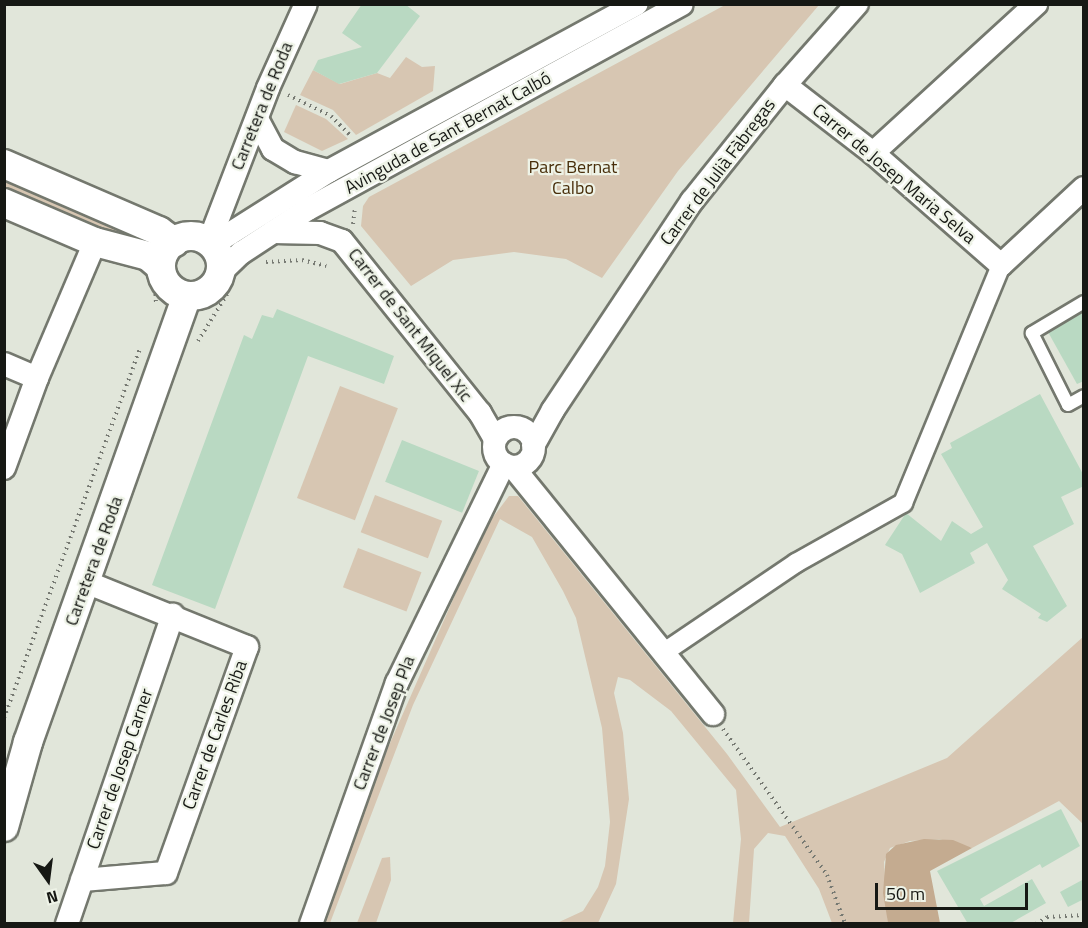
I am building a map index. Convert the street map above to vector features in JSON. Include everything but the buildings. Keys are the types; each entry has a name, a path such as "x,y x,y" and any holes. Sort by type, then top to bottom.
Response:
{"street":[{"name":"Carretera de Roda","path":"221,265 256,119 279,95 306,4"},
{"name":"Avinguda de Sant Bernat Calbó","path":"221,265 328,171 637,4"},
{"name":"Avinguda de Sant Bernat Calbó","path":"221,265 373,173 682,4"},
{"name":"Carrer de Julià Fàbregas","path":"520,459 692,201 785,85 857,4"},
{"path":"873,153 1036,4"},
{"name":"Carrer de Josep Maria Selva","path":"785,85 873,153 1001,265"},
{"name":"Avinguda de Sant Bernat Calbó","path":"256,119 273,149 295,162 328,171"},
{"path":"4,164 159,231 174,242"},
{"path":"663,653 796,563 903,503 1001,265 1083,188"},
{"path":"4,203 95,242 148,256 158,278 198,301 217,282 221,265 193,236 174,242 164,255 158,278"},
{"name":"Carrer de Sant Miquel Xic","path":"273,232 320,233 342,241 480,413 504,433"},
{"path":"4,468 37,378 95,242"},
{"name":"Carretera de Roda","path":"4,827 28,742 86,582 198,301"},
{"path":"4,364 37,378"},
{"path":"520,459 494,453 504,433 553,410"},
{"path":"504,433 527,433 520,459 540,499 713,714"},
{"name":"Carrer de Josep Pla","path":"311,924 397,682 520,459"},
{"name":"Carrer de Carles Riba","path":"82,880 166,873 247,646 86,582"},
{"name":"Carrer de Josep Carner","path":"67,924 173,615"}],"lane":[{"path":"1083,302 1032,333 1068,405 1083,396"}],"path":[{"path":"279,95 331,116 354,139 345,144"},
{"name":"Carrer de Sant Miquel Xic","path":"352,230 359,199"},
{"path":"257,266 265,262 302,260 326,266"},
{"path":"198,301 221,265"},
{"path":"195,348 221,265"},
{"path":"154,311 158,301 158,278"},
{"path":"189,345 199,326"},
{"path":"4,718 144,339"},
{"path":"713,714 826,875 845,924"},
{"path":"1036,924 1047,917 1083,915"}],"green space":[{"name":"Parc Bernat Calbo","path":"725,5 819,5 678,171 602,278 566,259 514,252 453,260 411,286 361,226 363,206 369,197"},
{"path":"406,57 422,67 435,66 433,91 356,135 333,110 300,95 313,70 340,84 377,73 390,78"},
{"path":"296,105 326,119 348,139 322,151 284,132"},
{"path":"4,175 141,233 136,246 4,190"},
{"path":"340,386 398,408 355,520 297,498"},
{"path":"375,495 442,521 428,558 361,532"},
{"path":"509,496 518,496 727,754 780,827 947,758 1083,637 1083,824 1059,801 972,848 939,839 910,841 890,848 884,862 888,923 832,923 819,889 785,836 768,833 754,849 749,923 733,923 741,839 736,790 671,711 630,680 618,677 614,693 623,733 629,799 616,884 598,923 557,923 583,911 598,887 605,866 610,822 602,728 576,618 563,591 532,537 500,519 413,705 330,923 323,924 387,750 484,529"},
{"path":"358,548 421,572 406,612 343,587"},
{"path":"390,857 391,880 376,923 357,923 382,858"}],"shaded area":[{"path":"924,839 953,840 972,848 930,871 940,923 888,923 883,893 886,854 896,845"}]}
